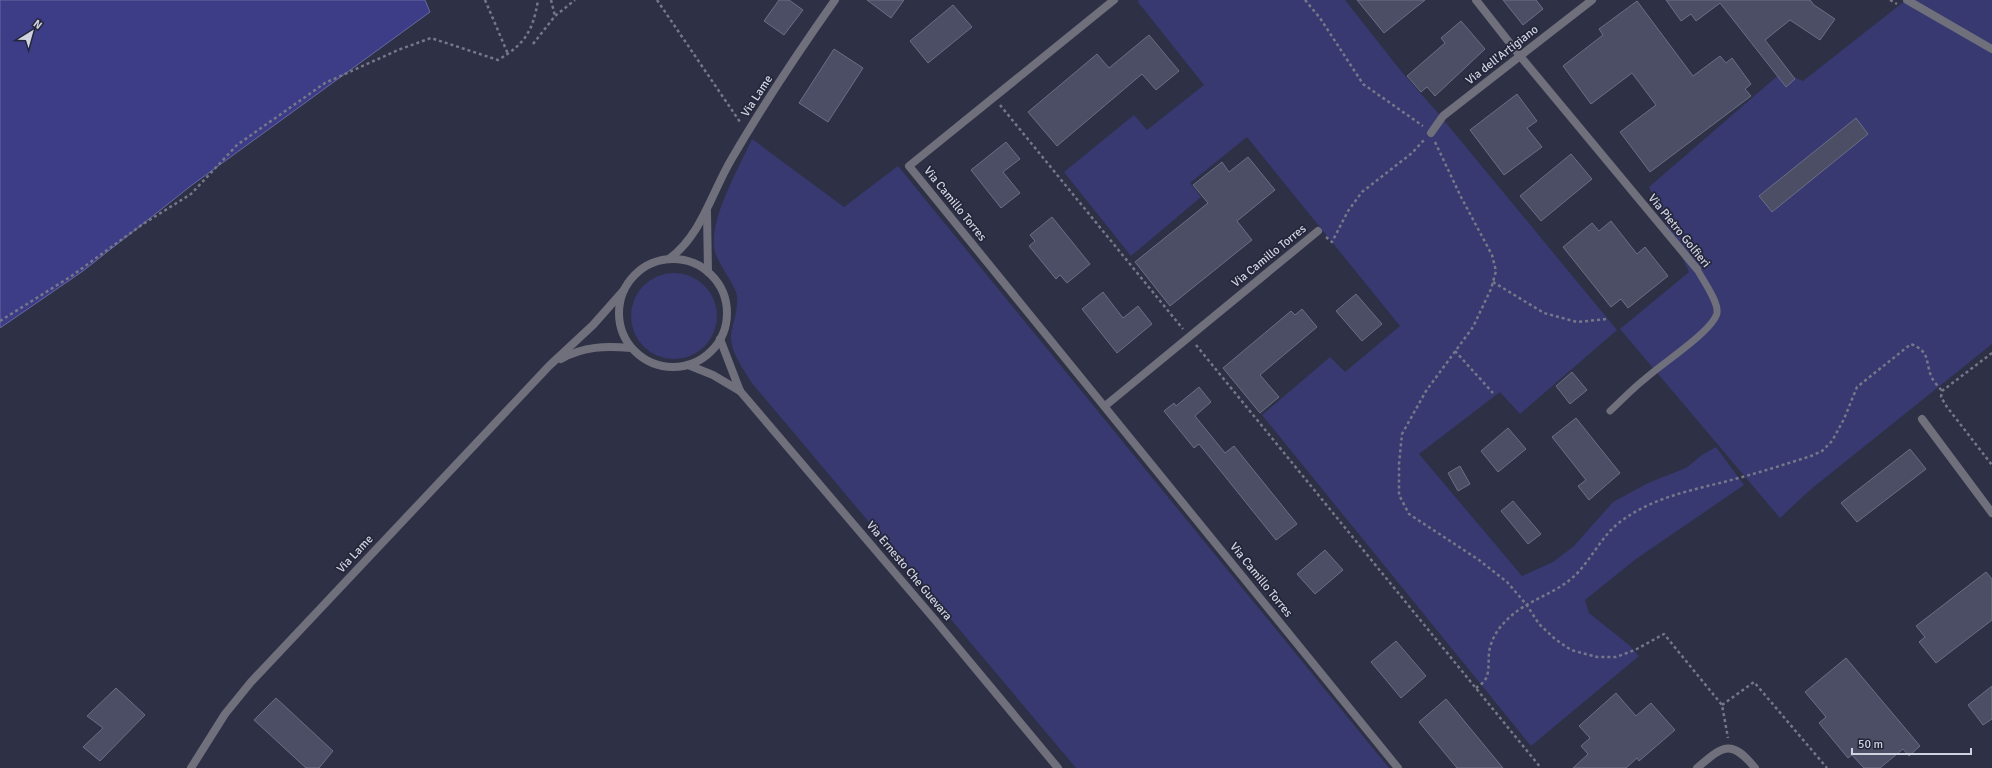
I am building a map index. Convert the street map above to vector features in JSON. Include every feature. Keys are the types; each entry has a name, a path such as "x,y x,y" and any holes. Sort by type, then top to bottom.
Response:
{"street":[{"name":"Via Lame","path":"669,259 687,243 707,209 730,161 747,132 835,0"},
{"name":"Via Camillo Torres","path":"1114,0 909,166 1398,768"},
{"name":"Via Pietro Golfieri","path":"1476,0 1520,56 1697,269"},
{"name":"Via dell'Artigiano","path":"1431,133 1443,116 1592,0"},
{"path":"1907,0 1992,49"},
{"name":"Via Lame","path":"707,209 708,272"},
{"name":"Via Camillo Torres","path":"1105,406 1318,231"},
{"path":"669,259 690,262 708,272 720,287 727,308 725,328 720,340 705,357 688,365 677,367 661,366 641,357 631,348 622,333 619,322 619,305 624,290 632,276 645,266 669,259"},
{"name":"Via Lame","path":"191,768 225,714 251,682 549,366 593,325 624,290"},
{"name":"Via Ernesto Che Guevara","path":"720,340 740,391"},
{"name":"Via Lame","path":"549,366 570,354 588,348 608,346 631,348"},
{"name":"Via Ernesto Che Guevara","path":"688,365 713,375 740,391 935,620 1058,768"},
{"path":"1922,419 1992,513"},
{"path":"1697,768 1721,750 1730,748 1739,750 1755,768"}],"lane":[{"name":"Via Pietro Golfieri","path":"1610,411 1646,377 1706,330 1714,319 1717,312 1716,303 1697,269"}],"path":[{"path":"485,0 508,54"},
{"path":"0,321 70,277 143,224 191,194 237,145 325,83 398,50 431,38 498,60 518,47 527,35 533,24 538,0"},
{"path":"551,0 555,16"},
{"path":"533,44 555,16 575,0"},
{"path":"657,0 747,132"},
{"path":"1305,0 1320,18 1364,84 1416,119 1431,133 1461,197 1492,255 1496,271 1493,282 1473,327 1426,391 1402,434 1399,464 1399,495 1409,514 1479,560 1507,582 1526,604 1539,624 1555,639 1571,650 1597,657 1616,656 1635,650 1664,634 1722,705 1730,748"},
{"path":"994,97 1541,768"},
{"path":"1318,231 1332,242 1348,212 1362,192 1412,153 1431,133"},
{"path":"1493,282 1544,313 1577,322 1607,319"},
{"path":"1476,688 1485,680 1487,675 1489,653 1494,637 1503,624 1526,604 1553,591 1571,579 1618,523 1640,508 1675,494 1737,479 1811,456 1822,451 1832,441 1841,425 1857,387 1911,344 1921,348 1928,359 1931,377 1942,392 1941,397 1947,407 1992,465"},
{"path":"1456,351 1493,393"},
{"path":"1942,392 1992,353"},
{"path":"1722,705 1754,682 1827,768"}],"shaded area":[{"path":"0,0 425,0 430,12 192,185 83,271 0,328"},
{"path":"1139,0 1345,0 1401,71 1437,112 1617,330 1520,414 1500,392 1419,454 1522,576 1553,562 1574,546 1613,502 1648,483 1686,468 1702,455 1716,447 1744,485 1636,559 1585,600 1589,613 1629,645 1639,656 1531,746 1262,415 1330,357 1345,372 1400,326 1247,137 1190,183 1201,197 1131,256 1064,172 1134,115 1147,130 1204,85 1138,2"},
{"path":"1906,0 1992,0 1992,344 1810,490 1780,518 1620,329 1689,272 1649,187 1782,72 1803,81"},
{"path":"752,139 844,207 898,166 1389,768 1076,768 751,382 738,360 731,341 737,296 733,285 715,253 714,234 721,206 733,177"},
{"path":"674,273 690,276 698,280 710,292 714,300 717,316 714,332 710,340 698,352 690,356 674,359 658,356 650,352 638,340 634,332 631,316 634,300 638,292 650,280 658,276"}],"building":[{"path":"779,0 789,0 803,10 784,35 764,21"},
{"path":"867,0 904,0 891,18"},
{"path":"1357,0 1425,0 1384,33"},
{"path":"1503,0 1536,0 1543,9 1523,25"},
{"path":"1666,0 1810,0 1814,5 1835,19 1820,40 1790,20 1765,40 1795,79 1786,87 1720,3 1696,21 1691,14 1681,21"},
{"path":"1637,1 1693,76 1720,56 1726,63 1732,58 1751,84 1745,89 1751,96 1650,172 1620,132 1656,105 1632,73 1591,104 1563,66 1603,35 1599,29"},
{"path":"953,5 972,27 928,63 910,41"},
{"path":"1461,21 1485,49 1435,96 1427,87 1421,92 1407,76 1445,43 1441,38"},
{"path":"1149,35 1179,71 1156,90 1142,74 1057,146 1028,112 1097,54 1109,68"},
{"path":"834,49 863,68 828,122 799,103"},
{"path":"1517,94 1537,121 1527,128 1542,147 1504,175 1470,130"},
{"path":"1856,118 1868,134 1772,212 1759,196"},
{"path":"1006,142 1020,159 1003,172 1020,193 1001,208 971,170"},
{"path":"1571,154 1592,179 1541,221 1520,196"},
{"path":"1248,157 1275,190 1237,221 1252,240 1170,306 1135,262 1208,203 1193,185 1222,162 1229,172"},
{"path":"1052,217 1090,264 1067,283 1060,275 1056,279 1029,246 1035,241 1030,235"},
{"path":"1611,221 1637,254 1645,247 1668,276 1628,308 1621,299 1611,307 1563,247 1592,223 1599,231"},
{"path":"1103,292 1123,318 1138,306 1152,324 1117,353 1082,309"},
{"path":"1356,294 1382,324 1362,341 1336,311"},
{"path":"1302,309 1317,327 1260,375 1279,397 1260,413 1223,368 1291,311 1295,315"},
{"path":"1572,372 1587,390 1570,404 1556,386"},
{"path":"1199,387 1211,402 1195,416 1225,453 1234,446 1297,524 1276,540 1199,444 1194,448 1164,411 1174,403 1176,406"},
{"path":"1576,418 1620,473 1589,500 1578,486 1586,480 1552,437"},
{"path":"1508,428 1526,449 1498,472 1481,451"},
{"path":"1910,449 1926,469 1857,522 1841,503"},
{"path":"1460,466 1470,484 1458,491 1448,473"},
{"path":"1513,501 1541,534 1528,544 1501,511"},
{"path":"1325,550 1343,570 1315,594 1297,574"},
{"path":"1986,572 1992,579 1992,620 1936,663 1919,642 1925,637 1916,626"},
{"path":"1396,641 1426,676 1401,698 1371,662"},
{"path":"1846,658 1920,746 1909,756 1903,749 1880,768 1864,768 1852,755 1848,758 1819,723 1826,717 1805,692"},
{"path":"1992,686 1992,719 1983,725 1968,705"},
{"path":"116,688 145,715 100,761 83,747 103,728 87,716"},
{"path":"1616,693 1636,716 1651,703 1675,730 1639,761 1637,758 1626,768 1573,768 1588,754 1581,746 1590,738 1579,726"},
{"path":"276,698 333,751 319,768 306,768 254,720"},
{"path":"1446,699 1503,768 1457,768 1419,722"}]}
